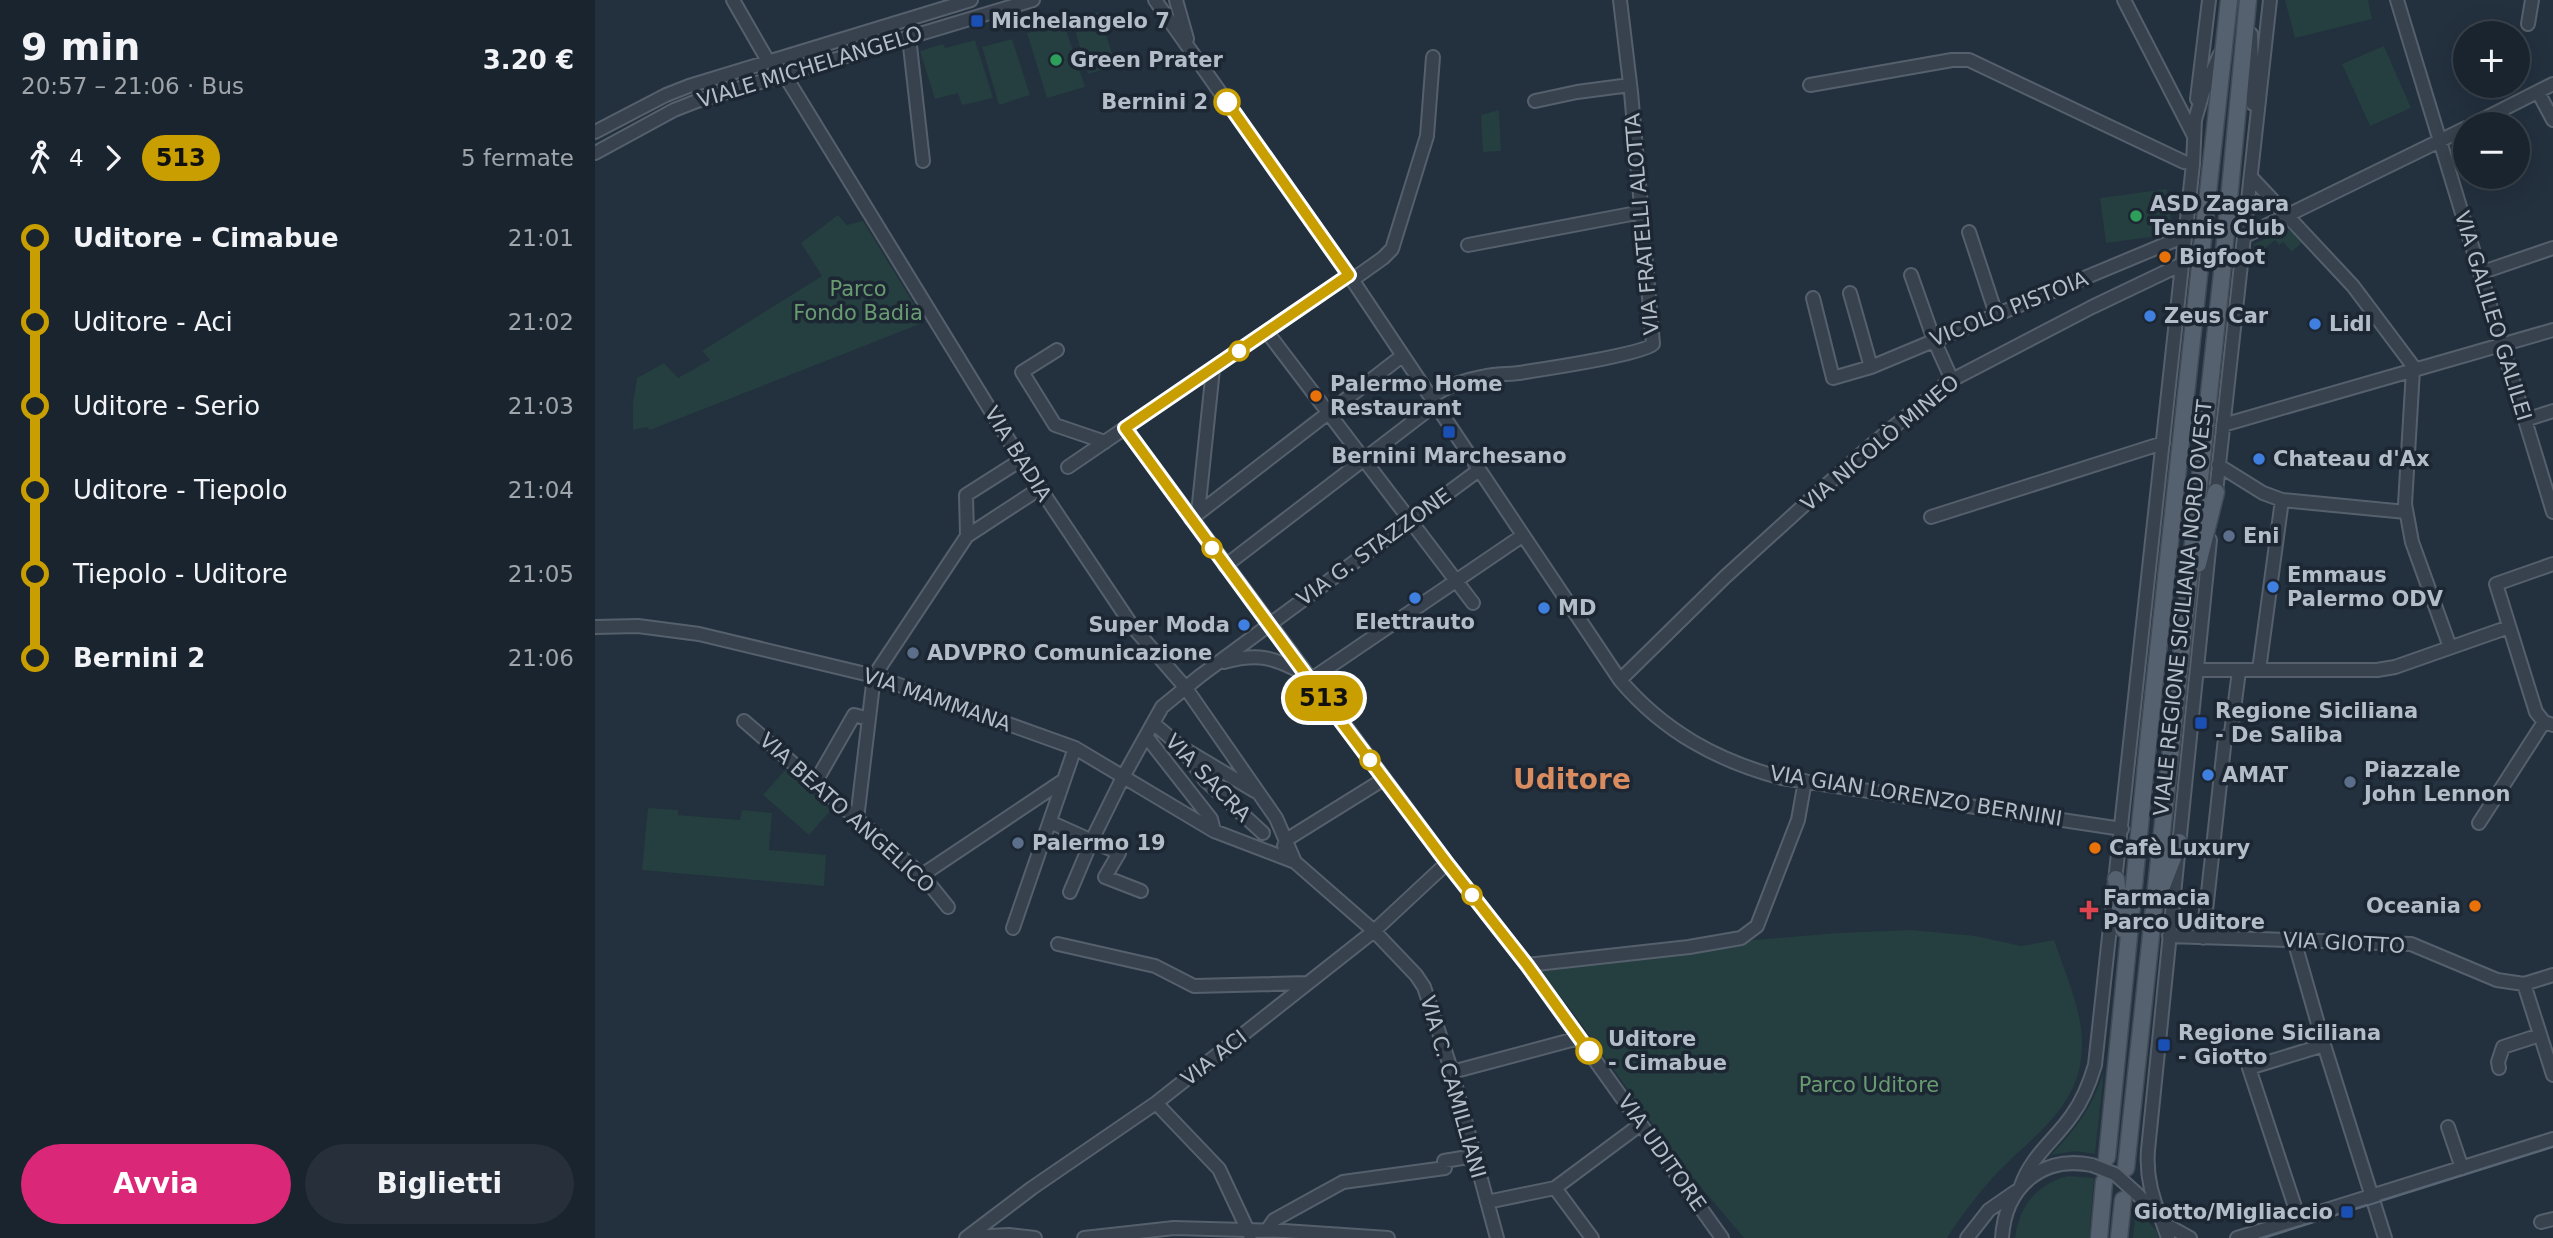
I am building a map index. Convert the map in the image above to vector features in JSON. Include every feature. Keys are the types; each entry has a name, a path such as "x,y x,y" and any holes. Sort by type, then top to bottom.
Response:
{"main road":[{"name":"VIALE REGIONE SICILIANA NORD OVEST","path":"2099,1161 2127,955 2190,344 2229,0"},
{"name":"VIALE REGIONE SICILIANA NORD OVEST","path":"2126,1168 2249,0"},
{"path":"2182,638 2216,492"},
{"path":"2154,904 2179,842"},
{"path":"2116,879 2127,955"},
{"path":"2099,1238 2104,1182"},
{"path":"2119,1238 2129,1197"}],"street":[{"path":"733,0 768,61"},
{"name":"VIALE MICHELANGELO","path":"595,132 666,95 768,61 971,0"},
{"name":"VIALE MICHELANGELO","path":"595,153 686,105 908,37 994,6 1033,0"},
{"name":"VIA GIAN LORENZO BERNINI","path":"1155,0 1351,277 1621,680 1636,698 1672,730 1702,748 1758,771 1805,781 2122,829"},
{"name":"VIA GIAN LORENZO BERNINI","path":"1176,0 1189,49"},
{"name":"VIA FRATELLI ALOTTA","path":"1434,400 1441,390 1482,376 1524,373 1649,348 1653,341 1620,0"},
{"path":"2124,0 2194,136"},
{"path":"2195,120 2209,0"},
{"path":"2249,0 2254,153"},
{"name":"VIALE REGIONE SICILIANA NORD OVEST","path":"2168,1238 2151,1192 2147,1164 2218,466 2270,0"},
{"name":"VIA GALILEO GALILEI","path":"2397,0 2553,512"},
{"path":"2528,21 2532,0"},
{"path":"908,37 923,160"},
{"path":"2195,120 2203,92 2224,45"},
{"path":"1068,467 1392,250 1427,136 1433,57"},
{"path":"1810,85 1952,60 1969,60 2193,164"},
{"name":"VIA BADIA","path":"784,74 1039,489 1133,627 1185,687 1259,792 1276,818 1295,862"},
{"path":"2498,112 2553,84"},
{"path":"1535,101 1630,85"},
{"path":"2538,92 2553,120"},
{"name":"VIALE REGIONE SICILIANA NORD OVEST","path":"2002,1238 2003,1223 2027,1168 2074,1113 2090,1082 2098,1046 2193,164 2195,120"},
{"path":"2245,236 2453,134"},
{"path":"2251,177 2353,286 2415,370 2404,493 2406,512 2412,542 2451,647"},
{"path":"1468,245 1642,212"},
{"path":"1969,232 1996,314"},
{"name":"VICOLO PISTOIA","path":"1813,298 1832,378 1871,367 2185,236"},
{"path":"2480,273 2553,248"},
{"name":"VIA NICOLÒ MINEO","path":"1621,680 1725,577 1850,463 1952,380 2067,319 2182,264"},
{"path":"1911,275 1934,340 1952,380"},
{"path":"1850,293 1871,367"},
{"path":"2177,313 2190,344"},
{"path":"2223,425 2553,330"},
{"path":"1267,332 1473,603"},
{"path":"1057,350 1022,372 1055,425 1105,442"},
{"path":"1195,516 1402,356"},
{"path":"1195,516 1213,369"},
{"path":"1226,566 1363,460 1434,400"},
{"path":"2525,420 2553,411"},
{"name":"VIA UDITORE","path":"1125,428 1195,516 1226,566 1308,678 1527,965 1722,1238"},
{"path":"1931,517 2163,443"},
{"path":"967,536 966,495 1021,460"},
{"path":"2218,466 2263,493 2282,500 2406,512"},
{"name":"VIA G. STAZZONE","path":"1070,892 1123,777 1162,707 1185,687 1479,470"},
{"path":"857,819 874,676 967,536 1039,489"},
{"path":"2259,670 2282,500"},
{"path":"1217,664 1247,656 1279,660 1308,678 1522,536"},
{"path":"2479,822 2549,724 2536,712 2496,584 2553,564"},
{"name":"VIA MAMMANA","path":"595,627 638,626 699,634 874,676 1075,748 1214,831 1295,862"},
{"path":"2197,670 2377,670 2395,667 2509,626"},
{"path":"2203,938 2225,738 2231,733 2239,671"},
{"path":"815,783 854,715 869,719"},
{"name":"VIA BEATO ANGELICO","path":"744,721 922,875 948,907"},
{"name":"VIA SACRA","path":"1153,723 1180,746 1205,780 1263,833"},
{"path":"1146,736 1210,819 1214,831"},
{"path":"1180,746 1259,792"},
{"path":"1013,928 1075,748"},
{"path":"922,875 1065,779"},
{"path":"1279,857 1286,840 1384,779"},
{"path":"1527,965 1741,939 1757,926 1798,820 1805,781"},
{"path":"1255,848 1276,818"},
{"path":"1050,821 1119,853 1105,877 1142,891"},
{"name":"VIA C. CAMILLIANI","path":"1295,862 1374,931 1425,987 1452,1072 1497,1238"},
{"name":"VIA ACI","path":"967,1237 1032,1188 1156,1103 1374,931 1447,863"},
{"name":"VIA GIOTTO","path":"2169,936 2411,944 2497,981 2525,984 2553,975"},
{"path":"2294,940 2385,1238"},
{"path":"1058,943 1155,966 1194,986 1308,983"},
{"path":"2525,984 2553,1075"},
{"path":"2499,1068 2498,1062 2503,1047 2540,1035"},
{"path":"1452,1072 1579,1038"},
{"path":"2299,1219 2249,1068 2324,1045"},
{"path":"1156,1103 1219,1169 1250,1234"},
{"path":"1487,1202 1555,1188 1641,1124"},
{"path":"2448,1127 2462,1168"},
{"path":"2237,1238 2462,1168 2552,1144"},
{"path":"1267,1230 1274,1220 1343,1182 1445,1168 1444,1161 1474,1156"},
{"path":"1967,1238 1989,1210 2031,1177 2050,1167 2099,1161 2115,1174 2129,1197 2190,1238"},
{"path":"1555,1188 1592,1238"},
{"path":"1084,1238 1174,1228 1250,1234 1267,1230 1388,1238"},
{"path":"967,1237 1009,1235 1035,1238"}],"green space":[{"path":"2285,0 2368,0 2372,19 2295,38"},
{"name":"Green Prater","path":"1099,12 1116,66 1088,74 1072,20"},
{"name":"Green Prater","path":"1064,24 1085,87 1047,98 1027,33"},
{"name":"Green Prater","path":"1012,39 1030,95 999,105 982,47"},
{"path":"975,40 993,98 962,105 958,93 935,99 920,51 943,44 945,48"},
{"path":"2384,46 2411,108 2370,126 2342,64"},
{"path":"1499,110 1501,151 1483,152 1481,115"},
{"name":"ASD Zagara Tennis Club","path":"2167,189 2173,234 2106,243 2100,198"},
{"name":"Parco Fondo Badia","path":"838,215 847,225 863,221 925,322 650,430 647,427 633,430 637,378 664,363 678,378 710,360 702,351 822,276 801,243"},
{"path":"2287,228 2302,242 2292,252 2283,242 2279,245 2275,240 2252,259 2254,244"},
{"path":"785,770 831,810 809,835 763,795"},
{"path":"648,808 678,810 678,815 740,820 742,810 772,813 769,850 826,855 824,886 642,870"},
{"name":"Parco Uditore","path":"1911,930 1976,936 2021,946 2054,940 2073,994 2082,1036 2079,1071 2061,1108 1989,1182 1947,1238 1744,1238 1682,1165 1571,1010 1534,969 1692,951 1754,940"},
{"path":"2104,1070 2095,1154 2075,1151 2051,1155 2083,1116"},
{"path":"2068,1176 2094,1178 2089,1238 2015,1238 2025,1206 2031,1198 2047,1185"},
{"path":"2130,1203 2156,1230 2159,1238 2133,1238 2135,1217"}],"tram line":[{"path":"2264,1238 2553,1147"}],"bus line":[{"name":"513","path":"1227,102 1349,275 1125,428 1306,675 1527,965 1589,1051"}],"place":[{"name":"Michelangelo 7","path":"977,21"},
{"name":"Green Prater","path":"1056,60"},
{"name":"Bernini 2","path":"1227,102"},
{"name":"ASD Zagara Tennis Club","path":"2136,216"},
{"name":"Bigfoot","path":"2165,257"},
{"name":"Zeus Car","path":"2150,316"},
{"name":"Lidl","path":"2315,324"},
{"name":"Palermo Home Restaurant","path":"1316,396"},
{"name":"Bernini Marchesano","path":"1449,432"},
{"name":"Chateau d'Ax","path":"2259,459"},
{"name":"Eni","path":"2229,536"},
{"name":"Emmaus Palermo ODV","path":"2273,587"},
{"name":"Elettrauto","path":"1415,598"},
{"name":"MD","path":"1544,608"},
{"name":"Super Moda","path":"1244,625"},
{"name":"ADVPRO Comunicazione","path":"913,653"},
{"name":"Regione Siciliana - De Saliba","path":"2201,723"},
{"name":"AMAT","path":"2208,775"},
{"name":"Piazzale John Lennon","path":"2350,782"},
{"name":"Palermo 19","path":"1018,843"},
{"name":"Cafè Luxury","path":"2095,848"},
{"name":"Oceania","path":"2475,906"},
{"name":"Farmacia Parco Uditore","path":"2089,910"},
{"name":"Regione Siciliana - Giotto","path":"2164,1045"},
{"name":"Uditore - Cimabue","path":"1589,1051"},
{"name":"Giotto/Migliaccio","path":"2347,1212"}],"district":[{"name":"Uditore","path":"1572,779"}]}
